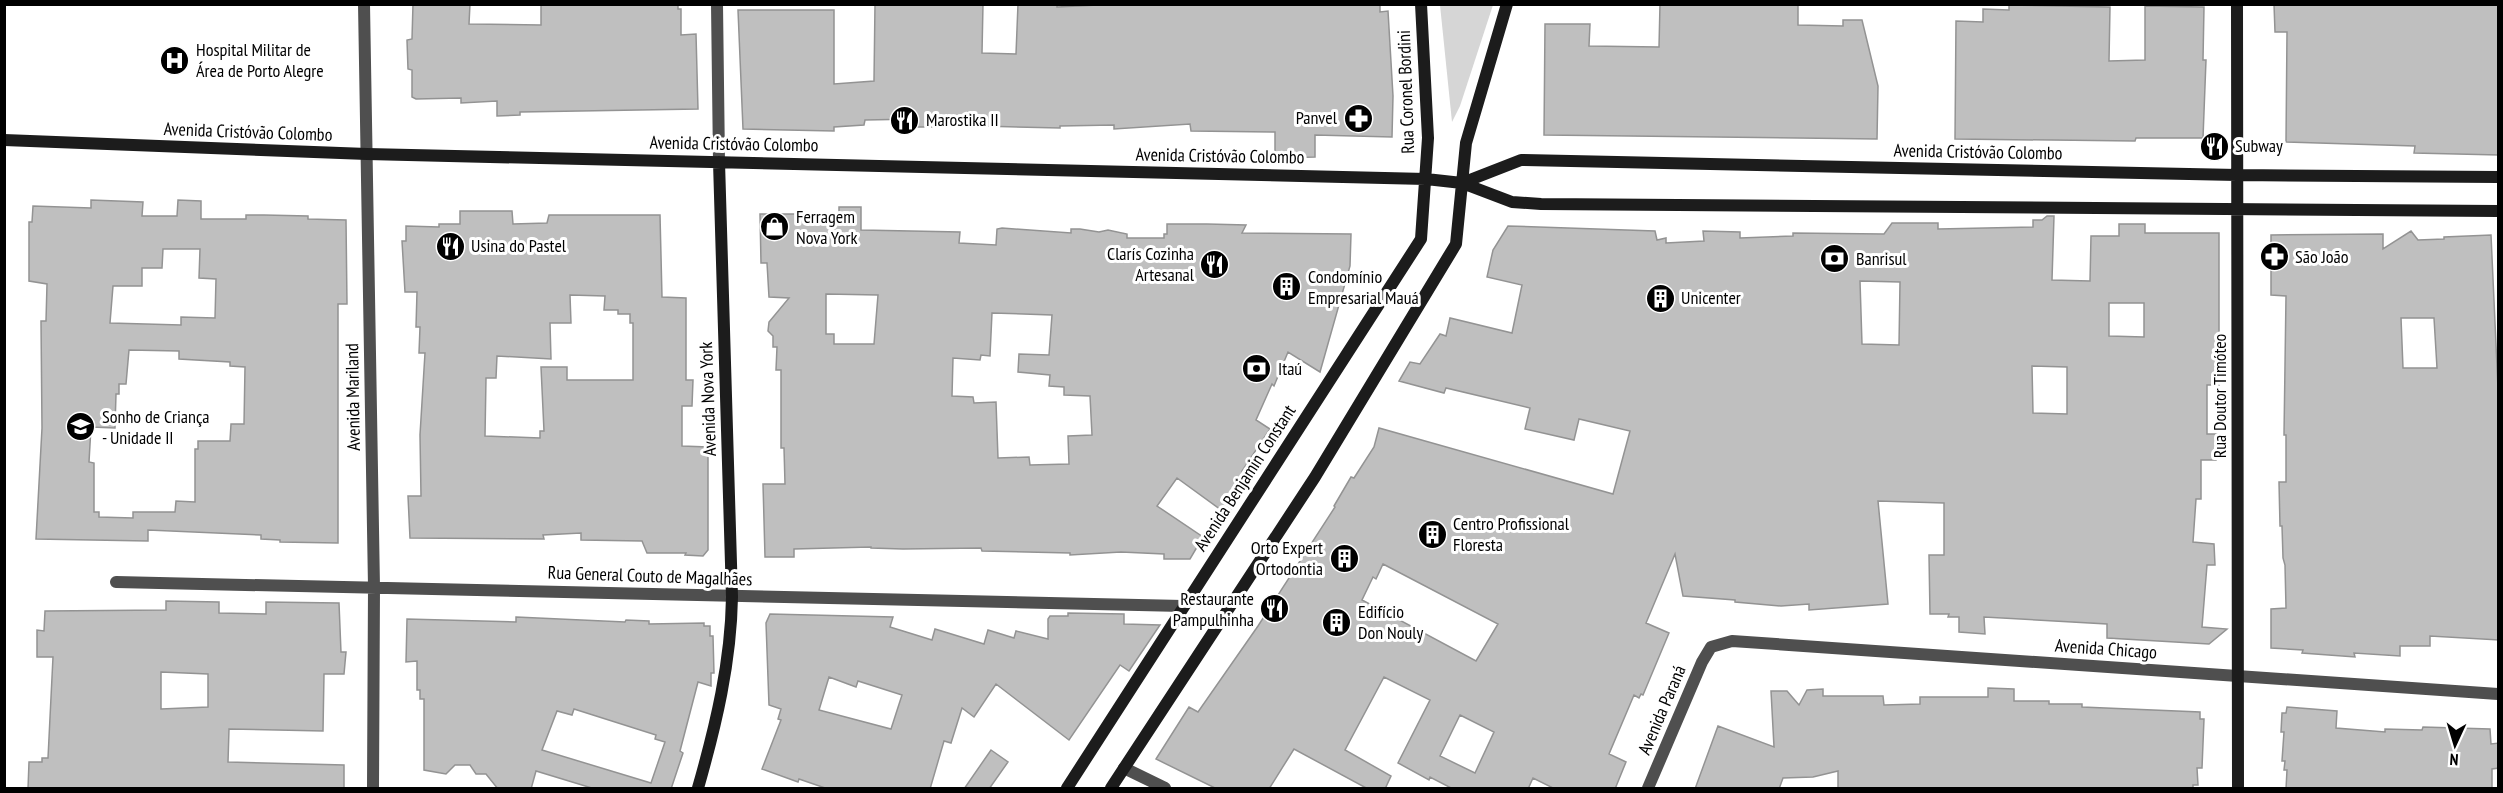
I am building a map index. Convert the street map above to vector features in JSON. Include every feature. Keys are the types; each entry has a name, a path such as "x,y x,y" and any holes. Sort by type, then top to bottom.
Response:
{"main road":[{"name":"Rua Coronel Bordini","path":"1421,4 1428,138 1426,179"},
{"path":"1111,789 1315,477 1456,244 1466,143 1507,4"},
{"name":"Rua Doutor Timóteo","path":"2238,4 2238,789"},
{"name":"Avenida Cristóvão Colombo","path":"4,140 367,154 1426,179 1462,183 1512,202 1541,204 2238,211 2499,211"},
{"name":"Avenida Cristóvão Colombo","path":"1462,183 1521,160 2237,175 2499,177"},
{"name":"Avenida Nova York","path":"698,789 714,733 731,639 732,597 719,162"},
{"name":"Avenida Benjamin Constant","path":"1067,789 1421,239 1426,179"}],"street":[{"name":"Avenida Mariland","path":"364,4 374,587 373,789"},
{"name":"Avenida Nova York","path":"717,4 719,162"},
{"name":"Rua General Couto de Magalhães","path":"116,582 1183,606"},
{"name":"Avenida Chicago","path":"1712,647 1732,641 2499,694"},
{"name":"Avenida Paraná","path":"1648,789 1702,662 1712,647"},
{"path":"1124,768 1165,789"}],"shaded area":[{"path":"1440,5 1493,5 1460,106 1452,122"}],"building":[{"path":"413,4 470,4 469,24 541,25 541,4 678,4 678,9 681,9 681,35 696,34 698,109 520,112 520,115 497,116 497,101 461,103 461,98 416,99 412,97 412,70 408,69 407,40 412,39"},
{"path":"875,4 983,4 982,53 1016,54 1018,4 1057,4 1057,7 1120,4 1380,4 1380,12 1388,11 1393,96 1392,137 1315,135 1315,157 1275,158 1275,132 1191,131 1190,124 1114,129 1114,125 1060,126 1060,128 981,126 981,116 945,115 945,125 935,124 935,127 916,127 916,119 865,120 864,125 834,127 834,131 743,129 738,10 834,10 834,84 874,81"},
{"path":"1660,4 1798,4 1798,25 1843,26 1843,20 1862,20 1878,86 1877,139 1544,135 1545,24 1590,24 1589,46 1659,47"},
{"path":"2274,4 2499,4 2499,155 2414,153 2415,146 2286,142 2287,32 2275,32"},
{"path":"2009,5 2110,7 2109,61 2145,60 2145,6 2204,7 2203,60 2206,60 2203,138 2136,138 2135,141 1955,139 1956,21 1983,22 1983,9 2009,10"},
{"path":"91,200 143,202 142,216 177,216 178,200 201,201 201,219 246,219 246,215 264,215 346,220 347,304 338,304 338,543 280,542 280,540 261,539 261,535 148,530 148,541 36,539 42,428 41,321 46,321 47,284 29,281 29,222 32,222 33,206 91,208","holes":["163,249 200,249 199,278 216,279 215,318 181,317 181,325 110,323 113,286 142,286 142,268 162,268","129,350 179,351 179,359 230,362 230,366 245,367 244,424 231,424 230,441 198,441 198,449 195,449 195,502 176,501 175,512 133,512 133,518 99,517 99,512 94,512 94,463 89,462 91,427 115,428 116,394 119,394 119,384 126,384"]},
{"path":"839,207 861,207 861,230 960,232 959,243 996,245 997,229 1002,228 1071,233 1071,229 1099,232 1108,230 1127,234 1127,238 1164,238 1164,234 1167,234 1167,224 1246,225 1242,233 1351,234 1350,266 1320,372 1288,352 1274,386 1272,384 1256,420 1270,429 1242,471 1252,478 1228,515 1177,478 1157,506 1203,537 1190,559 1164,559 1164,554 1121,552 1070,555 1070,553 982,551 981,548 871,547 794,549 794,557 765,557 763,484 785,484 784,448 781,448 781,370 776,370 777,347 773,347 773,336 768,331 769,322 789,298 769,297 767,263 761,263 760,214 839,214","holes":["826,294 878,295 874,344 834,344 834,334 826,334","992,313 1052,315 1049,355 1019,354 1018,372 1050,375 1049,386 1064,387 1064,395 1090,396 1092,435 1068,436 1069,464 1030,465 1029,457 998,458 996,402 974,403 973,397 952,396 953,358 980,360 981,355 990,356"]},
{"path":"460,211 512,211 513,224 547,223 549,215 660,215 662,297 686,298 686,380 693,380 692,406 682,406 682,446 708,447 708,550 703,556 685,555 686,553 647,553 642,541 581,540 581,533 543,535 544,539 410,538 408,496 421,496 420,435 425,353 419,353 420,327 416,327 417,292 405,292 402,241 406,241 406,226 439,227 439,224 460,224","holes":["570,295 605,296 604,310 618,310 618,314 630,314 630,323 633,323 633,380 567,380 567,367 541,367 544,431 540,431 540,438 485,436 486,378 496,378 497,356 551,359 550,323 571,323"]},
{"path":"2047,216 2054,216 2052,280 2090,281 2091,236 2119,236 2119,224 2145,224 2145,233 2219,233 2219,385 2207,385 2207,434 2217,434 2216,460 2201,460 2201,499 2196,499 2193,542 2214,544 2215,565 2207,565 2202,627 2227,629 2209,644 2107,638 2107,624 1984,617 1985,634 1959,632 1959,617 1948,617 1949,614 1930,614 1929,555 1944,555 1944,503 1878,501 1888,604 1809,610 1809,604 1781,606 1683,596 1675,554 1646,623 1669,633 1643,695 1641,694 1639,698 1634,695 1609,754 1626,762 1615,789 1555,789 1533,778 1528,789 1453,789 1430,777 1429,780 1398,763 1430,700 1384,677 1345,750 1391,776 1385,789 1368,789 1294,749 1269,789 1217,789 1156,759 1189,707 1198,712 1258,626 1335,507 1351,477 1354,478 1374,447 1379,428 1613,494 1630,431 1579,419 1574,440 1525,429 1530,408 1446,388 1444,393 1399,381 1410,362 1420,364 1440,334 1446,336 1450,318 1512,333 1522,285 1487,277 1493,250 1508,226 1655,231 1657,240 1666,238 1666,243 1704,241 1703,231 1740,232 1740,238 1793,236 1793,233 1884,234 1892,223 1938,223 1938,229 2033,227 2033,220 2042,220","holes":["1860,281 1900,282 1899,345 1862,344","2109,303 2144,303 2144,337 2109,336","2032,366 2067,367 2067,414 2033,413","1383,564 1498,624 1476,661 1362,600 1373,577 1376,579","1460,715 1494,732 1475,773 1440,756"]},
{"path":"2411,231 2418,240 2491,235 2499,410 2499,640 2430,636 2430,646 2400,646 2400,656 2354,653 2355,657 2271,648 2271,609 2286,608 2279,482 2286,482 2286,435 2284,435 2286,296 2271,295 2271,235 2383,234 2383,249","holes":["2401,318 2434,318 2437,368 2403,368"]},
{"path":"166,601 219,602 219,613 266,614 266,602 339,603 341,652 346,652 344,674 324,674 323,731 229,729 228,762 344,765 344,789 28,789 29,762 42,762 42,758 48,758 53,657 37,657 37,630 44,631 45,611 166,610","holes":["161,672 208,674 208,707 161,709"]},
{"path":"1068,613 1124,614 1124,624 1160,625 1129,671 1120,665 1069,740 996,684 974,717 962,708 951,743 944,741 930,789 828,789 799,779 798,782 762,769 781,720 778,719 781,709 769,705 766,623 770,614 893,617 890,627 932,640 935,629 984,644 988,630 1014,638 1016,631 1048,639 1050,616 1068,616","holes":["829,677 856,687 858,681 902,695 891,729 819,710"]},
{"path":"516,617 649,621 649,624 704,623 704,626 710,626 710,636 713,636 714,673 711,673 711,686 698,682 680,751 683,753 671,789 595,789 536,771 531,789 498,789 486,774 476,774 470,765 455,765 446,774 424,770 424,699 420,699 420,690 417,690 417,661 406,662 407,619 516,622","holes":["574,709 656,735 655,739 665,742 651,783 542,750 557,711 572,715"]},
{"path":"1988,688 2014,689 2014,701 2049,701 2049,704 2082,704 2082,707 2200,712 2200,719 2204,719 2202,768 2197,768 2198,785 2193,785 2193,789 1838,789 1838,771 1813,777 1783,778 1779,789 1695,789 1718,726 1774,747 1771,691 1787,691 1799,705 1807,690 1823,689 1823,696 1883,696 1884,705 1920,704 1920,697 1988,697"},
{"path":"2287,707 2337,711 2336,728 2385,732 2385,729 2422,730 2423,727 2490,729 2491,744 2499,743 2499,768 2492,769 2492,789 2286,789 2287,770 2284,770 2285,761 2282,761 2284,732 2281,732 2282,713 2286,713"},
{"path":"991,750 1008,762 989,789 964,789"}],"place":[{"name":"Hospital Militar de Área de Porto Alegre","path":"175,60"},
{"name":"Panvel","path":"1358,118"},
{"name":"Marostika II","path":"905,120"},
{"name":"Subway","path":"2214,146"},
{"name":"Ferragem Nova York","path":"775,227"},
{"name":"Usina do Pastel","path":"450,246"},
{"name":"São João","path":"2274,257"},
{"name":"Banrisul","path":"1835,259"},
{"name":"Clarís Cozinha Artesanal","path":"1215,264"},
{"name":"Condomínio Empresarial Mauá","path":"1287,287"},
{"name":"Unicenter","path":"1660,298"},
{"name":"Itaú","path":"1257,369"},
{"name":"Sonho de Criança - Unidade II","path":"81,427"},
{"name":"Centro Profissional Floresta","path":"1432,534"},
{"name":"Orto Expert Ortodontia","path":"1344,558"},
{"name":"Restaurante Pampulhinha","path":"1275,609"},
{"name":"Edifício Don Nouly","path":"1337,622"}]}
